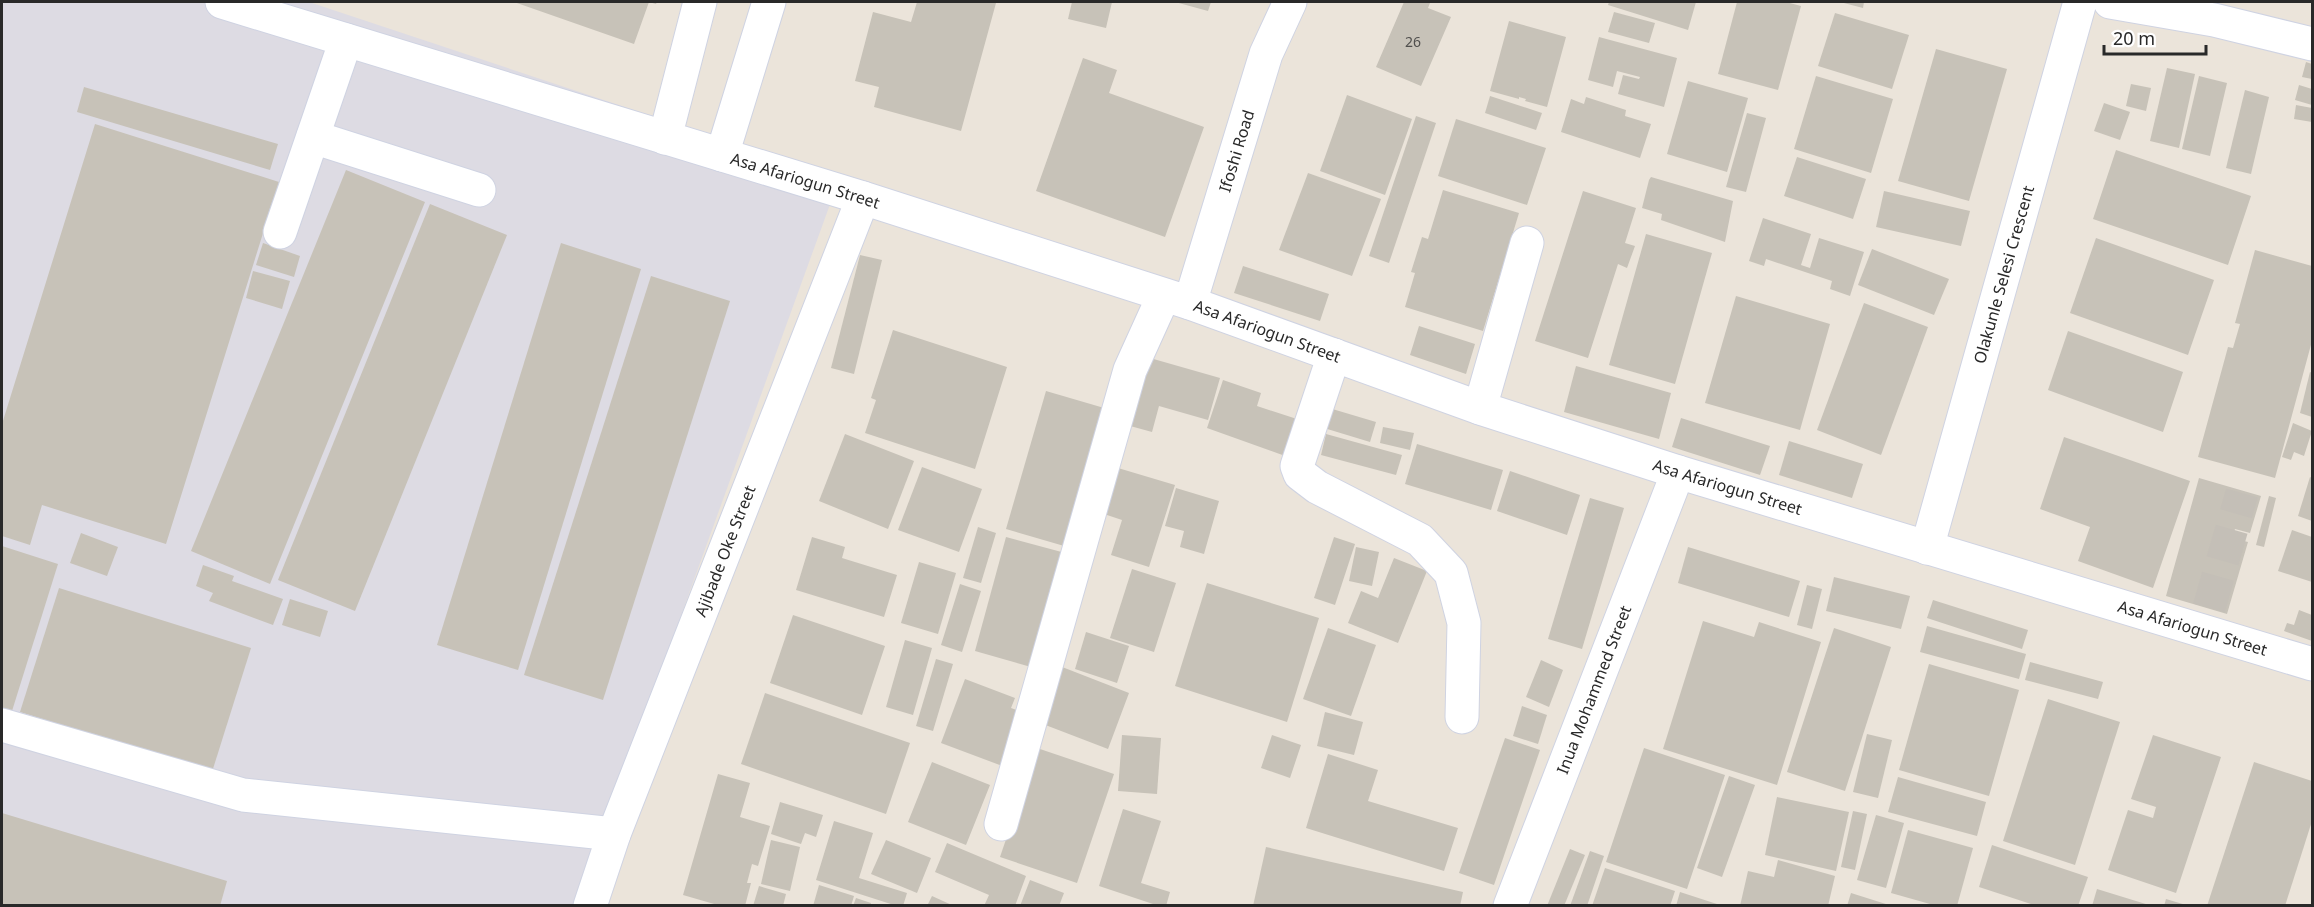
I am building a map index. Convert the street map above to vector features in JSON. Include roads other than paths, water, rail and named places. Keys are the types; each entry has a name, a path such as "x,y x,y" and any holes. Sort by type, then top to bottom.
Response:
{"street":[{"name":"Asa Afariogun Street","path":"222,2 863,198 1177,299 1480,408 1678,472 1927,548 2205,619 2313,664"},
{"path":"665,138 700,2"},
{"path":"722,155 769,2"},
{"name":"Ifoshi Road","path":"1001,824 1130,370 1177,299 1266,54 1290,2"},
{"name":"Olakunle Selesi Crescent","path":"1927,548 2080,2"},
{"path":"2110,2 2214,20 2313,44"},
{"path":"280,232 346,39"},
{"path":"313,137 479,190"},
{"name":"Ajibade Oke Street","path":"590,906 614,834 863,198"},
{"path":"1480,408 1527,243"},
{"path":"1334,356 1297,466 1300,474 1317,487 1420,540 1451,573 1464,623 1462,717"},
{"name":"Inua Mohammed Street","path":"1510,906 1678,472"},
{"path":"2,725 243,795 614,834"}],"tunnel":[{"path":"2209,608 2242,493"}]}
